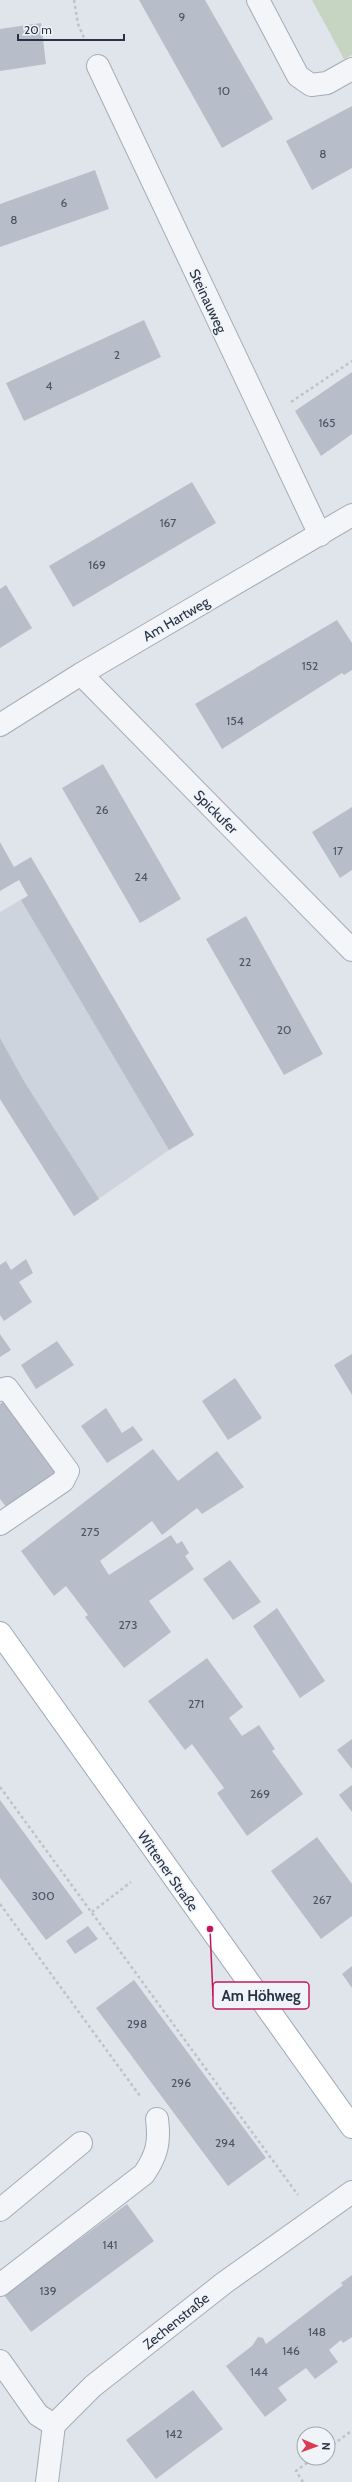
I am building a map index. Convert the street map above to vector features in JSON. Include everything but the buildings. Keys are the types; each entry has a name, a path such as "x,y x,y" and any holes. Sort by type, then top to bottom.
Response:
{"main road":[{"name":"Wittener Straße","path":"1,1637 352,2127"}],"street":[{"path":"258,0 298,76 304,81 311,85 327,83 352,70"},
{"name":"Steinauweg","path":"98,66 264,421 320,535"},
{"name":"Am Hartweg","path":"0,724 81,674 352,515"},
{"name":"Spickufer","path":"81,674 352,950"},
{"path":"0,1390 7,1388 68,1471 62,1481 0,1524"},
{"path":"0,2285 144,2174 155,2158 159,2133 157,2119"},
{"path":"0,2210 81,2143"},
{"name":"Zechenstraße","path":"54,2425 93,2386 224,2283 352,2192"},
{"path":"0,2361 38,2414 54,2425 47,2482"}],"path":[{"path":"74,0 78,24 98,66"},
{"path":"264,421 352,361"},
{"path":"0,1787 298,2195"},
{"path":"92,1912 131,1882"},
{"path":"0,1904 157,2119"},
{"path":"336,2442 350,2432"},
{"path":"303,2466 296,2471 303,2482"}],"shaded area":[{"path":"46,885 194,1135 169,1150 74,1216 0,1099 0,912"}],"green space":[{"path":"312,0 352,0 352,55 344,59"}],"place":[{"name":"Am Höhweg","path":"210,1929"}]}
